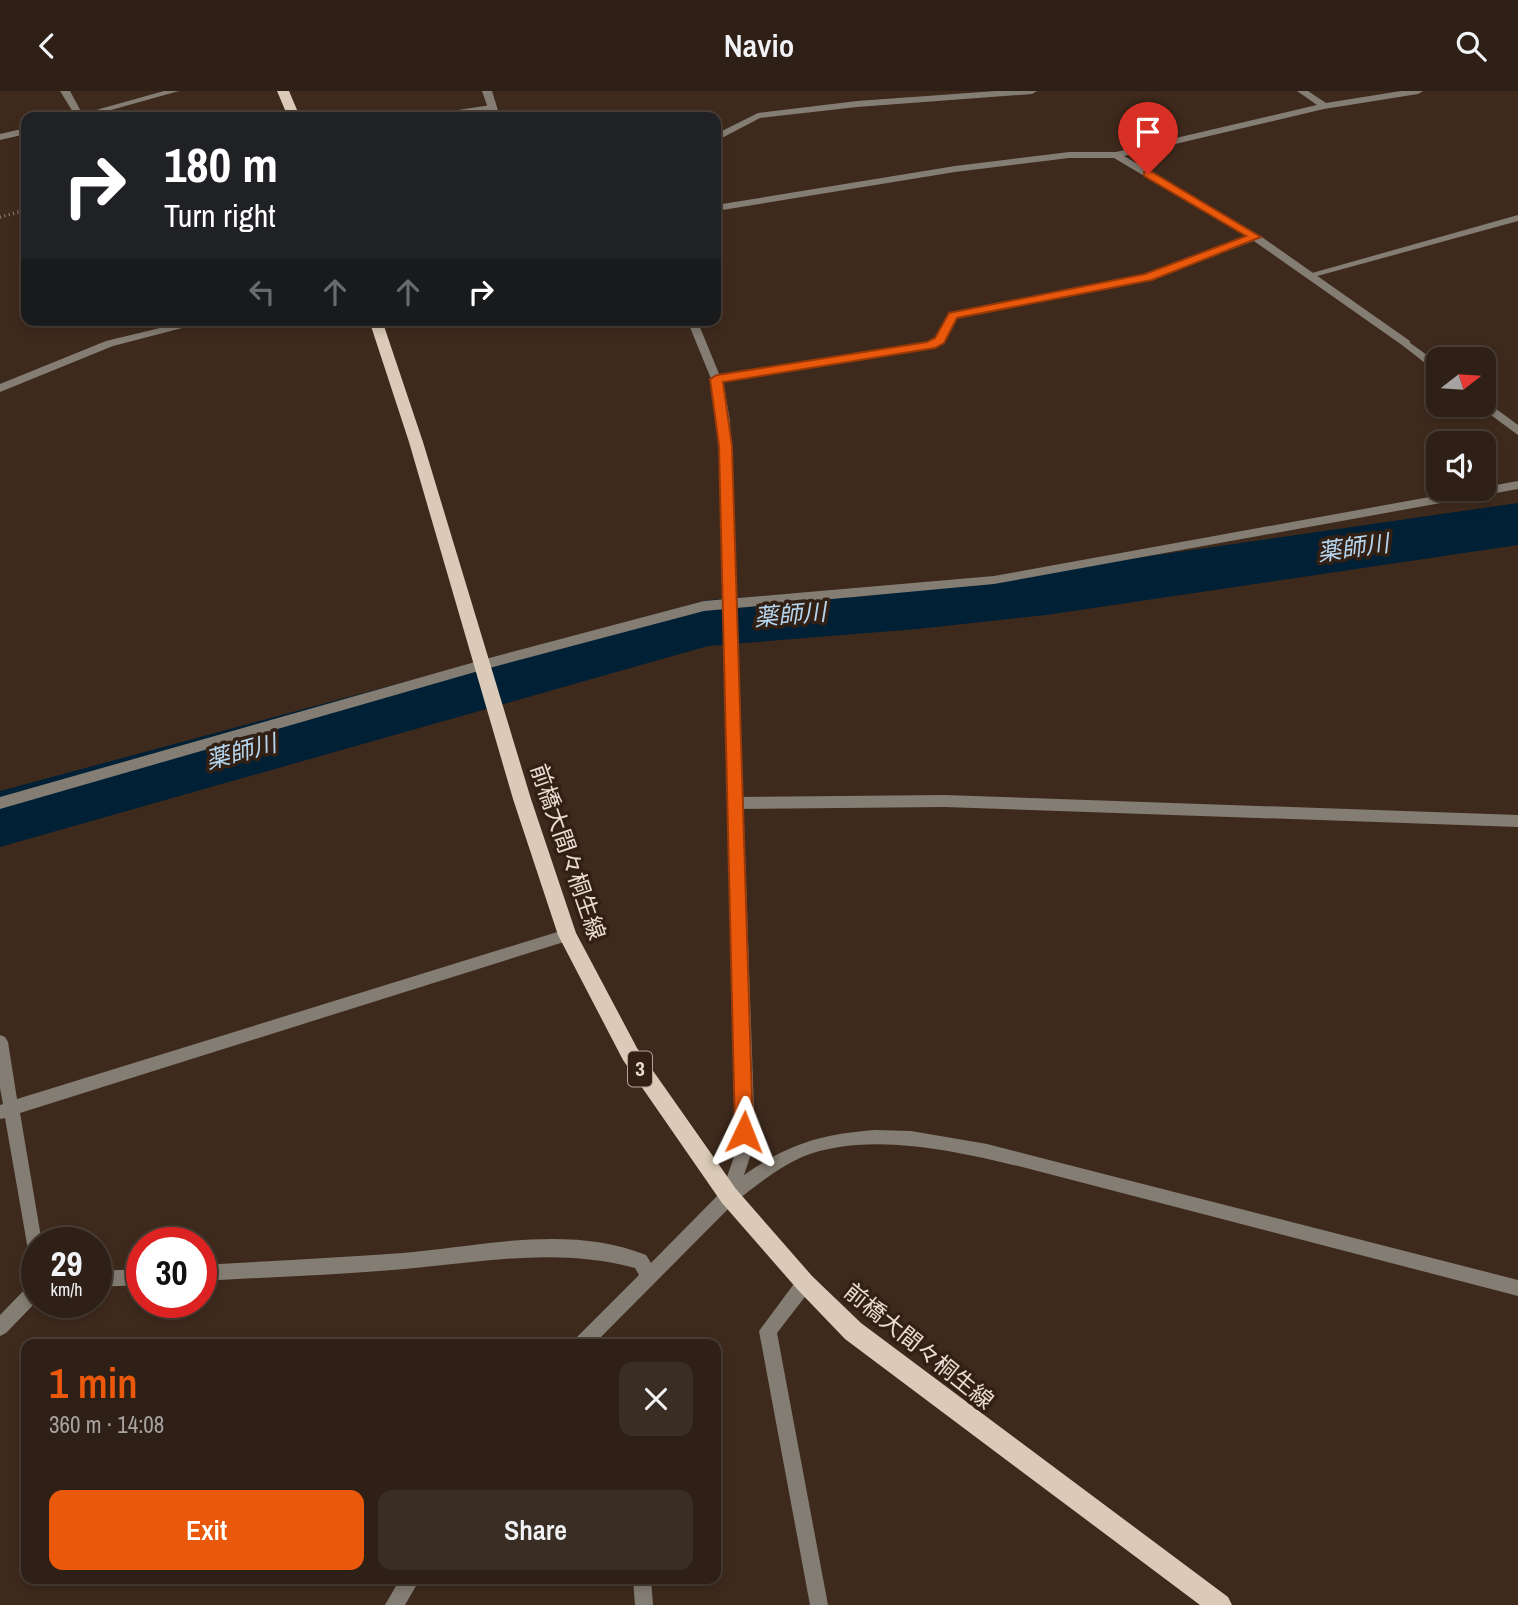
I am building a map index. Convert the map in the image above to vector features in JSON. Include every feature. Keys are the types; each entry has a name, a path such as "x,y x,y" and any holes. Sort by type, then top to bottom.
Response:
{"main road":[{"path":"283,91 292,112"},
{"name":"前橋大間々桐生線","path":"376,326 416,442 482,666 567,935 630,1054 729,1196 805,1283 853,1331 1220,1605"}],"street":[{"path":"65,91 76,112"},
{"path":"96,112 174,91"},
{"path":"487,91 494,112"},
{"path":"721,135 758,116 857,104 1032,91"},
{"path":"1302,91 1324,106"},
{"path":"721,207 955,169 1069,155 1116,155 1324,106 1418,91"},
{"path":"0,137 21,132"},
{"path":"1116,155 1255,237 1426,359"},
{"path":"1310,275 1518,218"},
{"path":"717,379 931,345 940,340 953,315 1148,277 1255,237"},
{"path":"0,388 110,343 177,326"},
{"path":"695,326 717,379 724,421 746,1111 743,1154 729,1196"},
{"path":"1496,414 1518,431"},
{"path":"0,803 704,606 993,580 1518,485"},
{"path":"735,803 944,801 1518,821"},
{"path":"4,1110 567,935"},
{"path":"0,1042 4,1110 30,1227"},
{"path":"587,1339 729,1196 786,1154 840,1140 898,1137 985,1153 1518,1288"},
{"path":"217,1272 405,1261 522,1248 615,1252 640,1261 649,1276"},
{"path":"805,1283 768,1331 819,1605"},
{"path":"0,1327 21,1305"},
{"path":"394,1605 408,1584"},
{"path":"642,1584 644,1605"}],"path":[{"path":"0,217 21,211"}],"waterway":[{"name":"薬師川","path":"0,819 708,623 917,607 1046,593 1518,524"}],"route":[{"path":"744,1132 746,1111 725,446 717,379 931,345 940,340 953,315 1148,277 1255,237 1148,174"}]}
